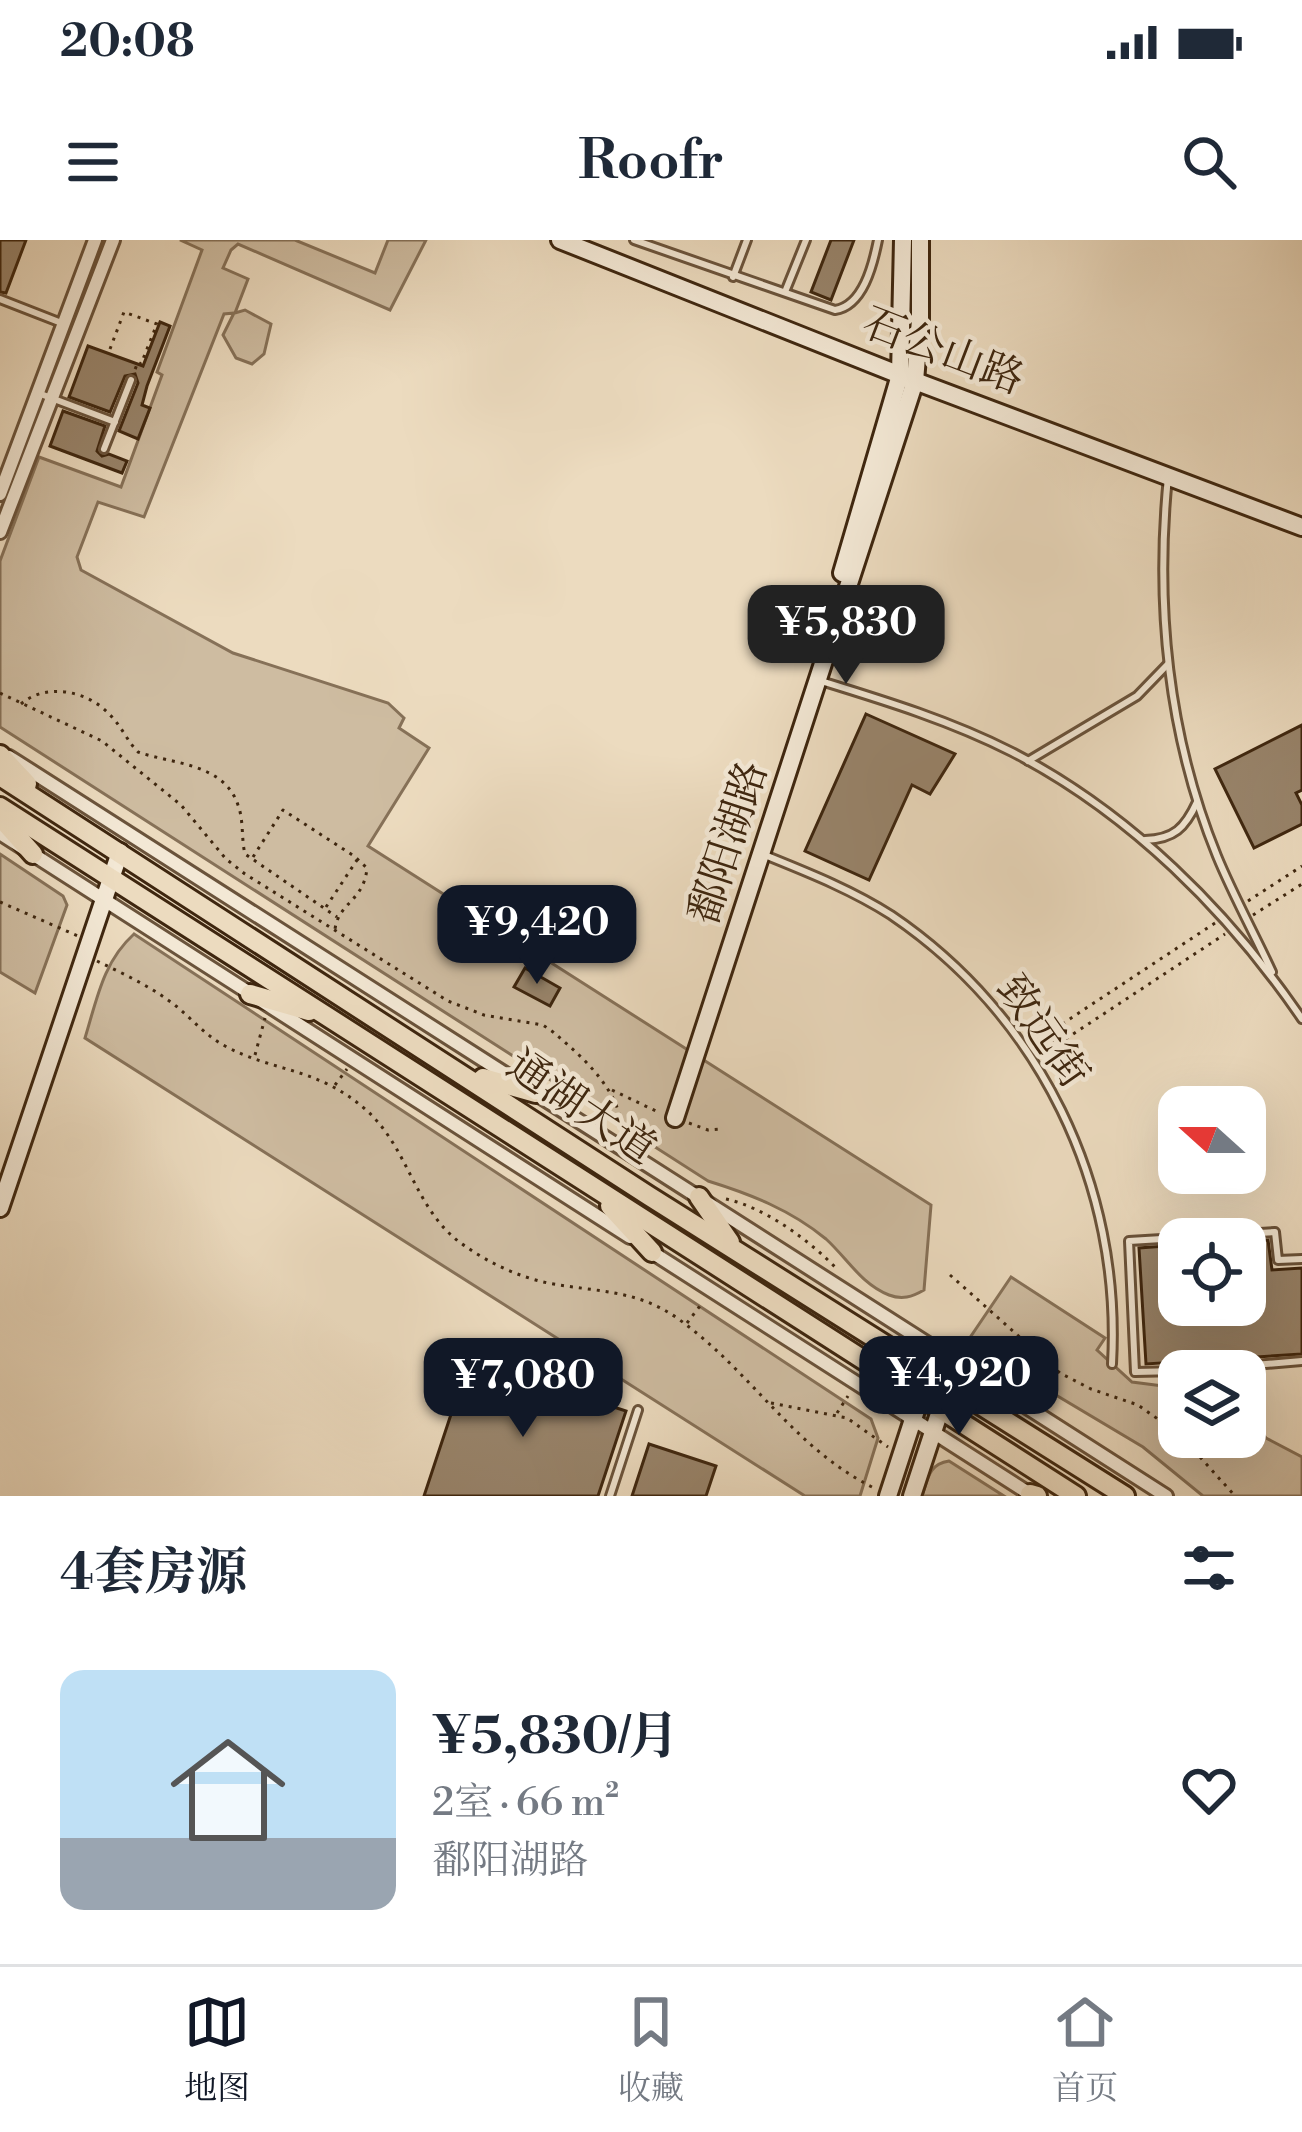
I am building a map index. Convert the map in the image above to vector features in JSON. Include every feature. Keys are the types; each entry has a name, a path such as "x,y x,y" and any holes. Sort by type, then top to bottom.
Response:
{"main road":[{"path":"0,753 47,805"},
{"name":"通湖大道","path":"0,776 1125,1496"},
{"name":"通湖大道","path":"0,807 1076,1496"},
{"path":"0,817 33,854"},
{"path":"250,994 327,1016"},
{"path":"461,1071 536,1093"},
{"path":"591,1185 652,1252"},
{"path":"699,1197 736,1251"}],"street":[{"path":"0,532 95,240"},
{"path":"0,494 112,240"},
{"name":"石公山路","path":"560,240 1302,527"},
{"name":"鄱阳湖路","path":"903,240 907,378"},
{"name":"鄱阳湖路","path":"671,1116 816,679 907,378 920,320 920,240"},
{"path":"0,753 1166,1496"},
{"path":"0,833 1033,1495"},
{"path":"0,1208 120,853"},
{"path":"888,1496 936,1349"},
{"path":"912,1496 956,1363"}],"lane":[{"path":"634,240 826,309 845,309 859,295 878,240"},
{"path":"733,277 747,240"},
{"path":"785,292 806,240"},
{"path":"0,299 64,324"},
{"path":"104,449 131,380"},
{"path":"45,396 115,422"},
{"path":"0,445 16,451"},
{"path":"1168,476 1163,530 1168,664 1176,725 1217,856 1276,981"},
{"path":"1028,761 1137,697 1168,664"},
{"path":"816,679 940,720 1028,761 1142,841 1224,917 1302,1019"},
{"path":"1142,841 1175,834 1198,801"},
{"name":"致远街","path":"758,852 861,897 922,938 996,1007 1030,1056 1075,1140 1096,1196 1111,1281 1112,1364"},
{"path":"1158,1372 1136,1372 1129,1241 1275,1232 1278,1260 1302,1258"},
{"path":"1266,1364 1302,1361"},
{"path":"610,1496 638,1410"},
{"path":"1017,1459 1031,1436"}],"path":[{"path":"110,349 124,312 157,324 131,380"},
{"path":"20,705 53,691 88,699 107,711 137,751 178,760 225,785 238,803 243,848 250,860 337,916"},
{"path":"2,696 102,741 182,805 226,859 245,874 448,1001 484,1015 543,1025 553,1032 609,1088 621,1114 623,1142"},
{"path":"129,761 137,751"},
{"path":"250,860 283,810 358,860 367,868 362,891 337,916 335,930"},
{"path":"325,909 358,860"},
{"path":"1240,906 1302,866"},
{"path":"1247,920 1302,884"},
{"path":"0,902 88,948 173,1004 224,1046 334,1087 383,1127 433,1218 467,1248 543,1282 616,1290 646,1300 719,1350 814,1451 888,1496"},
{"path":"1224,917 1056,1028 1064,1040 1233,929"},
{"path":"255,1056 268,1013"},
{"path":"1030,1056 1061,1035"},
{"path":"334,1087 349,1065"},
{"path":"950,1275 1060,1373 1138,1405 1158,1419"},
{"path":"686,1324 705,1299"},
{"path":"836,1414 851,1391"},
{"path":"769,1402 848,1418 901,1455"},
{"path":"1201,1458 1235,1496"}],"shaded area":[{"path":"180,240 295,240 375,273 388,240 426,240 390,310 238,244 231,250 223,268 248,279 235,313 245,310 271,324 264,354 252,364 236,358 223,335 234,313 224,314 144,517 98,502 77,557 81,570 233,653 388,703 404,718 399,728 429,748 368,846 931,1205 924,1290 894,1297 879,1290 799,1220 755,1197 708,1181 0,727 0,561 39,457 121,487 202,250"},
{"path":"0,854 63,896 67,905 35,993 0,972"},
{"path":"134,934 871,1419 878,1438 860,1496 805,1496 85,1038 108,969"},
{"path":"1011,1277 1105,1338 1097,1350 1132,1382 1158,1385 1158,1458 1266,1458 1266,1438 1302,1457 1302,1496 1203,1496 1143,1447 967,1342"},
{"path":"949,1461 1004,1496 922,1496 933,1469"}],"building":[{"path":"0,240 26,240 6,293 0,292"},
{"path":"831,240 854,240 831,300 811,292"},
{"path":"160,322 170,326 147,386 142,405 150,408 138,439 119,431 138,383 135,374 125,376 110,412 69,397 88,346 143,366"},
{"path":"63,411 105,426 97,451 127,461 122,473 50,446"},
{"path":"866,714 955,754 930,794 912,785 869,880 805,851"},
{"path":"1302,725 1302,790 1296,793 1302,805 1302,824 1254,848 1215,769"},
{"path":"525,968 560,988 550,1006 514,987"},
{"path":"1266,1240 1272,1270 1302,1268 1302,1354 1158,1350 1158,1363 1146,1364 1139,1248 1158,1247 1158,1326 1266,1326"},
{"path":"469,1360 626,1411 598,1496 424,1496"},
{"path":"649,1444 716,1466 706,1496 632,1496"}]}
